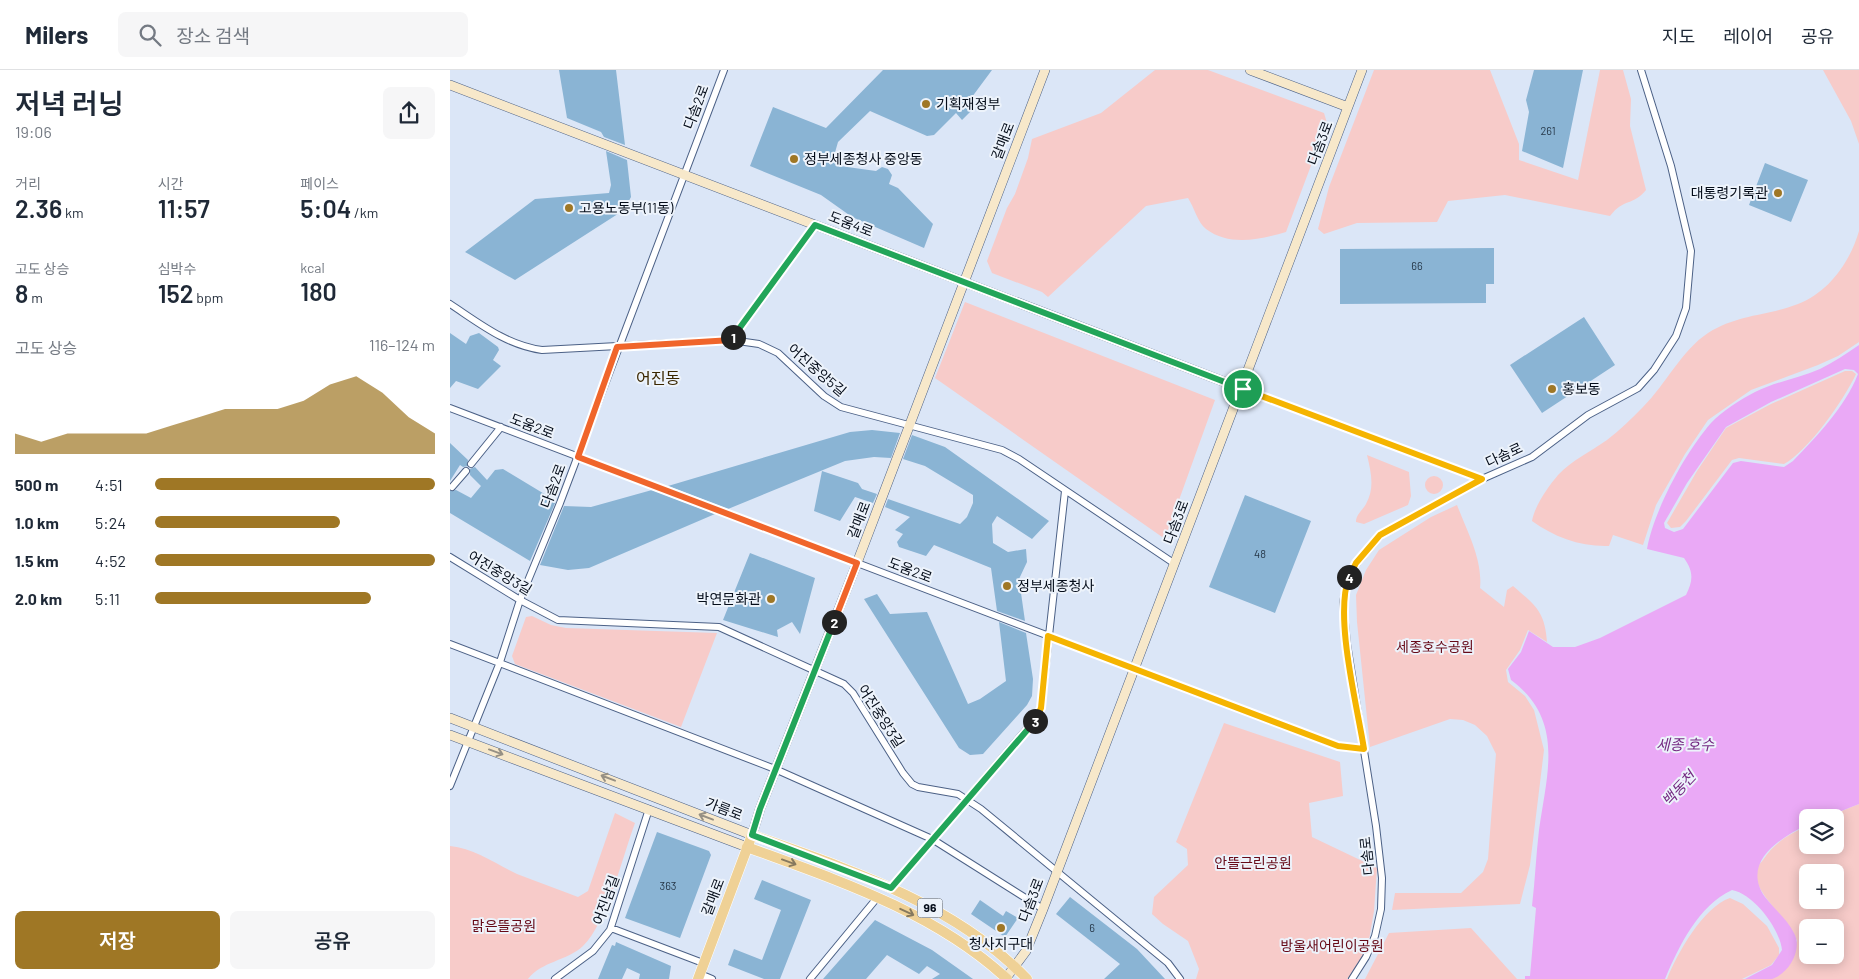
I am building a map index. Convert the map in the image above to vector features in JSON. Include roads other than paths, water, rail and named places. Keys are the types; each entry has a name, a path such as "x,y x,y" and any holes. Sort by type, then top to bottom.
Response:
{"main road":[{"name":"갈매로","path":"699,977 752,835"},
{"name":"가름로","path":"752,835 891,888 947,917 1016,967 1027,979"},
{"name":"가름로","path":"747,847 877,898 941,930 1006,979"}],"street":[{"name":"다솜2로","path":"450,786 500,662 520,600 578,457 617,347 724,70"},
{"name":"갈매로","path":"752,835 1045,70"},
{"path":"1250,70 1348,107"},
{"name":"다솜3로","path":"1006,979 1026,951 1043,909 1243,389 1362,70"},
{"name":"다솜로","path":"1352,979 1366,957 1374,936 1381,909 1382,878 1343,602 1348,579 1356,563 1380,535 1482,479 1532,457 1588,415 1638,388 1654,370 1676,336 1686,308 1691,252 1688,230 1641,70"},
{"name":"도움4로","path":"450,85 963,280 1243,389"},
{"path":"732,340 815,225"},
{"name":"어진중앙5길","path":"450,304 502,338 527,348 542,350 732,340 758,344 778,353 824,396 841,407 909,427 1002,450 1019,459 1175,564"},
{"path":"1243,389 1482,479"},
{"name":"도움2로","path":"450,408 1338,746 1364,749"},
{"path":"471,464 501,427"},
{"path":"452,487 466,470"},
{"path":"891,888 1038,718 1041,708 1065,491"},
{"name":"어진중앙3길","path":"450,557 520,600 558,620 719,627 844,684 854,693 903,773 912,784 927,789 950,792 967,799 1168,963 1180,979"},
{"path":"450,644 776,769 932,839 1043,909"},
{"name":"가름로","path":"450,718 752,835"},
{"name":"가름로","path":"450,735 747,847"},
{"name":"어진남길","path":"555,979 593,951 611,928 649,809"},
{"path":"810,979 877,898"},
{"path":"611,928 703,963"},
{"path":"699,977 712,979"}],"water":[{"name":"세종 호수","path":"1859,345 1859,804 1844,810 1799,809 1799,829 1775,845 1766,853 1760,863 1758,873 1759,885 1765,897 1794,933 1797,946 1793,960 1784,972 1772,979 1745,979 1772,965 1782,950 1776,932 1765,914 1749,898 1732,890 1720,897 1700,916 1683,941 1665,979 1525,979 1525,976 1530,976 1536,908 1532,906 1539,830 1546,788 1548,749 1546,730 1539,712 1528,696 1511,680 1508,669 1521,652 1529,631 1553,647 1575,647 1600,638 1686,595 1690,585 1691,572 1684,558 1647,549 1663,500 1691,450 1711,423 1720,414 1738,402 1763,389 1820,369","holes":["1845,369 1854,370 1858,374 1838,409 1821,431 1793,461 1784,467 1741,461 1733,463 1683,529 1674,532 1665,528 1664,523 1687,483 1726,427 1771,402"]}],"place":[{"name":"기획재정부","path":"926,104"},
{"name":"정부세종청사 중앙동","path":"794,159"},
{"name":"대통령기록관","path":"1778,193"},
{"name":"고용노동부(11동)","path":"569,208"},
{"name":"홍보동","path":"1552,389"},
{"name":"정부세종청사","path":"1007,586"},
{"name":"박연문화관","path":"771,599"},
{"name":"청사지구대","path":"1001,928"}],"district":[{"name":"어진동","path":"658,378"}],"park label":[{"name":"세종호수공원","path":"1435,647"},
{"name":"안뜰근린공원","path":"1253,863"},
{"name":"맑은뜰공원","path":"504,926"},
{"name":"방울새어린이공원","path":"1332,946"}],"water label":[{"name":"백동천","path":"1679,789"}]}
